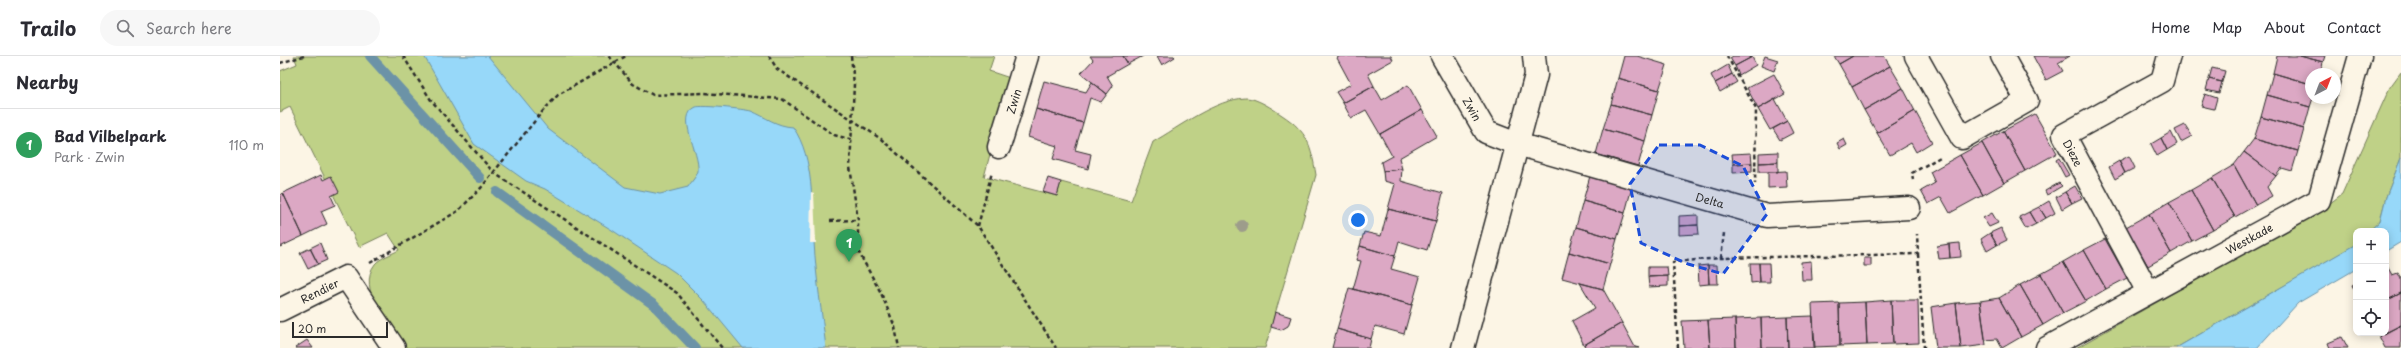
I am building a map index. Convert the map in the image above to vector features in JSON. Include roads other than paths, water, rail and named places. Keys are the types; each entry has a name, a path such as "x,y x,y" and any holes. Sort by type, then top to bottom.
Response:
{"street":[{"name":"Zwin","path":"999,147 1027,56"},
{"name":"Zwin","path":"1442,56 1486,132 1517,144"},
{"path":"1463,348 1536,75 1534,56"},
{"path":"1916,56 1962,138 2027,101 2002,56"},
{"name":"Dieze","path":"2148,292 2064,136 2162,81 2169,56"},
{"name":"Westkade","path":"2047,348 2319,200 2360,56"},
{"name":"Delta","path":"1517,144 1767,216 1912,208"},
{"name":"Rendier","path":"280,310 346,277 394,348"}],"water":[{"path":"424,56 488,56 548,129 625,187 660,194 688,187 698,171 696,154 688,126 690,112 696,107 706,106 751,111 776,123 793,127 800,140 809,168 816,269 826,348 743,348 704,301 676,273 612,230 545,189 526,181 474,144"},
{"path":"2401,158 2401,242 2389,249 2389,228 2372,228 2380,221 2386,197"},
{"path":"2353,246 2353,271 2298,303 2257,348 2176,348"}],"waterway":[{"path":"370,56 480,178"},
{"path":"497,192 654,305 695,348"}],"place":[{"name":"Bad Vilbelpark","path":"849,262"}]}
